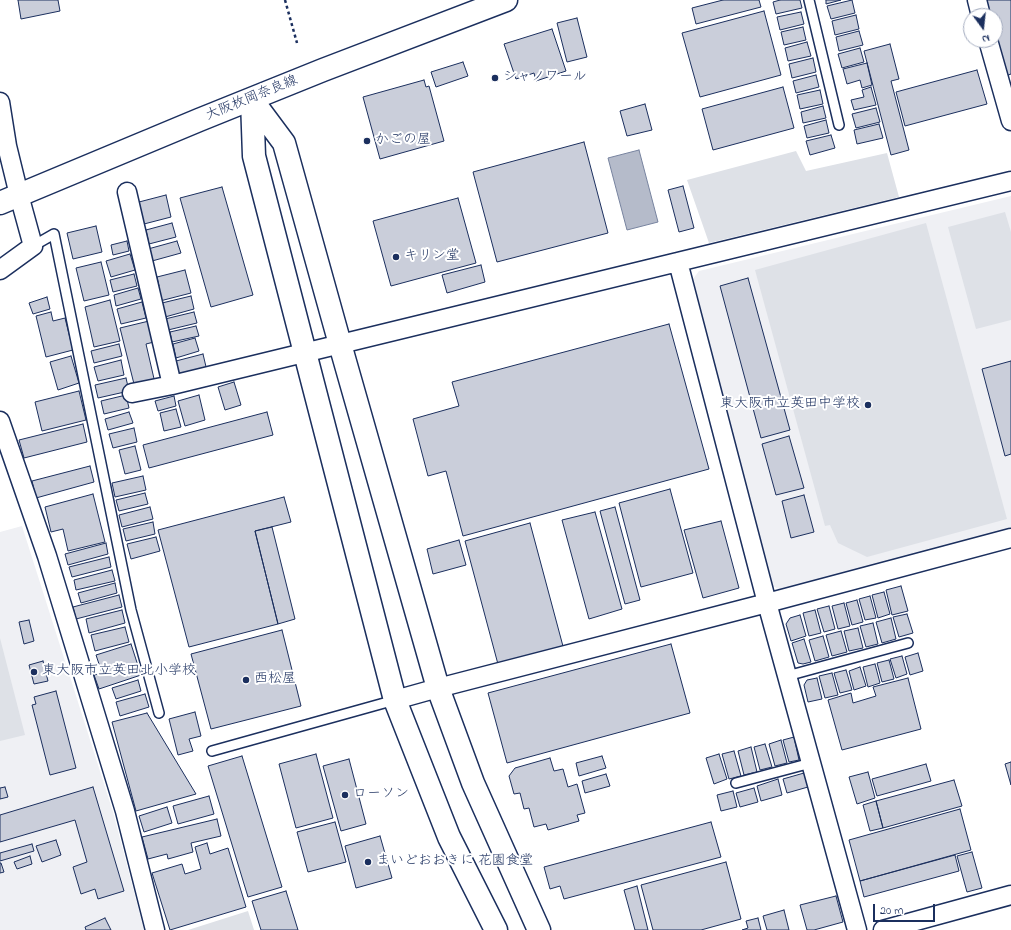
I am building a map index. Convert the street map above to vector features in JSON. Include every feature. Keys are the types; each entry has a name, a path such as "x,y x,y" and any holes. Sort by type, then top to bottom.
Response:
{"street":[{"name":"大阪枚岡奈良線","path":"9,199 323,70 506,0"},
{"path":"990,48 1011,121"},
{"path":"252,100 284,143 438,688 473,783 538,930"},
{"path":"252,100 254,156 395,700 449,837 496,930"},
{"path":"0,102 7,146 9,199 33,246 0,270"},
{"path":"132,393 172,385 305,353 1011,181"},
{"path":"127,192 172,385"},
{"path":"678,262 767,603 857,930"},
{"path":"0,421 47,556 125,811 155,930"},
{"path":"395,700 1011,538"},
{"path":"883,930 1011,895"}],"lane":[{"path":"809,0 839,125"},
{"path":"33,246 54,234 131,610 159,713"},
{"path":"787,676 908,643"},
{"path":"212,751 395,700"},
{"path":"736,783 811,763"}],"path":[{"path":"285,0 297,42"}],"shaded area":[{"path":"796,151 806,171 887,153 899,197 709,243 687,180"},
{"name":"東大阪市立英田中学校","path":"1011,196 1011,530 782,591 773,586 693,279 699,271"},
{"path":"1005,212 1011,232 1011,320 976,329 948,227"},
{"path":"926,223 1007,519 867,557 838,543 830,525 825,526 755,270"},
{"name":"東大阪市立英田北小学校","path":"22,526 113,812 144,930 0,930 0,532"},
{"path":"0,638 25,735 0,741"},
{"path":"248,911 254,930 188,930"}],"water":[{"path":"639,150 658,222 627,230 608,158"}],"building":[{"path":"18,0 58,0 60,11 21,19"},
{"path":"723,0 759,0 761,7 696,24 692,8"},
{"path":"780,0 800,0 802,8 776,14 773,2"},
{"path":"826,0 841,0 826,4"},
{"path":"852,0 855,13 831,19 827,6"},
{"path":"986,0 1011,0 1011,74 1006,76 998,48 1003,48 1003,8 988,8"},
{"path":"764,11 781,75 700,97 682,33"},
{"path":"801,12 804,24 780,30 777,17"},
{"path":"856,15 859,29 835,35 832,21"},
{"path":"577,18 587,57 567,62 557,23"},
{"path":"803,27 806,40 784,45 781,32"},
{"path":"552,29 566,71 536,81 534,73 516,79 504,44"},
{"path":"859,31 863,45 839,51 836,37"},
{"path":"807,42 811,56 788,61 785,48"},
{"path":"890,44 899,79 891,81 909,150 891,155 864,51"},
{"path":"860,48 864,62 842,68 838,54"},
{"path":"813,58 816,72 792,78 789,64"},
{"path":"463,62 468,76 436,87 431,72"},
{"path":"867,63 872,85 862,88 860,80 847,84 843,69"},
{"path":"977,70 987,104 905,126 896,92"},
{"path":"816,75 819,87 796,93 793,81"},
{"path":"424,80 426,87 429,86 444,141 380,159 363,97"},
{"path":"783,87 794,128 713,150 702,109"},
{"path":"871,87 876,105 854,110 851,100 864,97 862,90"},
{"path":"820,90 823,104 800,109 797,95"},
{"path":"645,104 652,130 627,136 620,111"},
{"path":"823,106 826,118 803,123 801,112"},
{"path":"876,108 880,122 856,128 852,114"},
{"path":"826,120 829,133 807,138 804,126"},
{"path":"879,124 883,138 857,144 854,130"},
{"path":"831,135 835,148 810,155 806,141"},
{"path":"584,142 608,233 497,262 473,172"},
{"path":"683,186 694,228 679,232 668,190"},
{"path":"222,187 253,295 211,307 180,198"},
{"path":"166,195 171,217 144,224 139,202"},
{"path":"458,198 476,263 391,286 373,221"},
{"path":"172,223 176,237 149,244 146,230"},
{"path":"96,226 102,252 73,259 67,233"},
{"path":"127,241 129,251 113,255 111,245"},
{"path":"177,241 181,253 152,261 148,249"},
{"path":"130,254 135,270 111,277 106,261"},
{"path":"101,262 109,295 84,301 76,268"},
{"path":"481,265 485,282 447,293 442,275"},
{"path":"185,270 191,293 160,301 157,277"},
{"path":"134,274 137,286 113,292 110,280"},
{"path":"748,278 790,430 761,438 720,286"},
{"path":"138,288 141,299 116,306 114,295"},
{"path":"191,296 194,309 165,317 162,303"},
{"path":"47,297 50,309 33,314 29,303"},
{"path":"110,300 120,341 94,347 85,307"},
{"path":"142,302 146,318 121,324 117,309"},
{"path":"51,312 53,321 65,318 73,350 46,357 36,316"},
{"path":"194,312 197,323 168,330 165,319"},
{"path":"149,321 154,342 146,344 155,383 135,388 120,328"},
{"path":"669,324 709,469 463,536 446,471 428,476 413,419 459,406 452,382"},
{"path":"196,326 199,336 172,342 170,332"},
{"path":"195,338 199,351 176,358 173,344"},
{"path":"119,344 122,356 94,363 91,351"},
{"path":"203,354 207,371 180,378 176,361"},
{"path":"71,356 79,383 58,390 50,362"},
{"path":"121,360 124,375 98,381 94,367"},
{"path":"1011,361 1011,454 1005,456 982,369"},
{"path":"126,378 129,391 98,398 95,385"},
{"path":"234,382 241,405 225,410 218,387"},
{"path":"79,391 86,420 42,431 35,402"},
{"path":"126,395 129,408 104,414 101,401"},
{"path":"199,395 205,420 185,426 178,401"},
{"path":"174,396 176,406 158,411 155,401"},
{"path":"176,409 181,427 164,431 160,413"},
{"path":"129,412 133,423 108,430 105,419"},
{"path":"267,412 273,435 149,468 143,445"},
{"path":"83,424 87,442 24,458 19,440"},
{"path":"134,428 137,442 113,448 109,434"},
{"path":"789,436 804,488 776,495 762,444"},
{"path":"135,446 141,470 125,474 119,450"},
{"path":"90,466 94,482 36,498 32,481"},
{"path":"143,476 146,490 115,497 112,483"},
{"path":"670,489 693,573 641,587 619,503"},
{"path":"145,493 148,504 119,511 116,500"},
{"path":"93,494 105,542 68,551 63,529 51,532 45,507"},
{"path":"804,495 814,532 791,538 782,501"},
{"path":"284,497 291,522 255,531 278,624 189,647 158,530"},
{"path":"150,507 153,519 122,527 119,515"},
{"path":"615,507 640,600 625,604 600,511"},
{"path":"595,512 622,609 589,619 562,520"},
{"path":"721,521 739,588 703,598 684,530"},
{"path":"153,522 155,534 126,541 123,529"},
{"path":"530,523 564,650 499,668 465,541"},
{"path":"272,527 295,619 278,624 255,531"},
{"path":"156,537 160,551 131,559 127,544"},
{"path":"459,540 466,565 433,574 427,549"},
{"path":"106,543 108,554 68,565 65,554"},
{"path":"109,557 111,567 72,577 69,567"},
{"path":"112,570 115,581 76,590 74,580"},
{"path":"115,583 117,593 81,603 78,593"},
{"path":"901,586 908,611 892,615 886,590"},
{"path":"884,592 890,614 878,618 872,595"},
{"path":"119,595 122,607 76,619 73,607"},
{"path":"870,596 876,618 865,620 859,599"},
{"path":"857,600 863,622 852,625 846,603"},
{"path":"844,603 850,626 838,629 832,606"},
{"path":"829,606 835,629 824,632 817,609"},
{"path":"122,610 125,623 89,633 86,619"},
{"path":"815,610 821,633 809,636 803,613"},
{"path":"907,614 913,633 899,637 893,617"},
{"path":"800,615 806,636 791,641 786,624 790,618"},
{"path":"891,618 896,639 882,643 876,622"},
{"path":"29,620 34,641 24,644 19,622"},
{"path":"873,623 878,644 866,647 860,626"},
{"path":"125,627 129,642 95,651 91,635"},
{"path":"858,628 863,648 849,651 844,631"},
{"name":"西松屋","path":"282,630 301,706 211,729 191,654"},
{"path":"841,631 847,652 832,656 826,635"},
{"path":"823,636 829,657 815,661 809,640"},
{"path":"804,639 811,662 803,664 798,663 792,643"},
{"path":"131,644 141,675 99,689 94,675 102,673 96,655"},
{"path":"671,644 690,713 507,763 488,693"},
{"path":"918,653 923,671 910,675 905,657"},
{"path":"902,656 907,674 896,678 890,659"},
{"path":"889,660 894,679 882,682 877,663"},
{"path":"43,661 48,681 34,684 29,665"},
{"path":"875,664 880,683 868,687 863,667"},
{"path":"860,667 866,686 854,690 849,671"},
{"path":"846,670 852,690 840,693 834,673"},
{"path":"832,673 838,695 825,698 819,676"},
{"path":"817,678 822,699 808,702 804,685 807,680"},
{"path":"908,678 921,729 842,750 828,700 851,693 853,703 876,696 873,687"},
{"path":"138,680 141,691 116,699 112,688"},
{"path":"56,691 76,768 50,775 32,705 36,704 34,697"},
{"path":"145,694 149,707 120,716 116,702"},
{"path":"195,712 201,736 189,739 193,751 178,755 169,719"},
{"path":"147,713 196,794 136,811 112,722"},
{"path":"794,737 799,760 789,762 783,740"},
{"path":"781,740 787,763 775,766 769,744"},
{"path":"765,744 772,767 760,770 754,747"},
{"path":"751,747 757,772 744,775 738,751"},
{"path":"734,751 741,776 729,779 722,754"},
{"path":"316,754 333,818 296,828 279,764"},
{"path":"719,754 727,779 714,784 706,758"},
{"path":"242,756 282,887 248,897 208,766"},
{"path":"602,756 606,768 579,776 576,763"},
{"path":"550,758 554,771 563,769 568,787 577,784 585,813 577,815 579,821 548,830 546,824 534,827 529,808 524,809 520,793 514,794 509,776 515,768"},
{"name":"ローソン","path":"349,759 366,824 341,831 323,766"},
{"path":"1011,762 1011,785 1005,764"},
{"path":"926,764 931,781 877,796 872,779"},
{"path":"868,772 875,798 857,804 849,777"},
{"path":"804,773 808,787 787,793 783,779"},
{"path":"606,774 610,786 585,793 582,781"},
{"path":"778,779 782,795 761,801 757,786"},
{"path":"954,780 962,806 883,828 876,801"},
{"path":"5,787 8,797 0,799 0,788"},
{"path":"93,787 124,891 98,899 95,889 81,894 73,867 87,862 75,820 0,842 0,815"},
{"path":"754,788 758,802 740,807 736,793"},
{"path":"733,791 737,807 721,811 717,795"},
{"path":"209,796 214,814 178,824 173,806"},
{"path":"876,801 883,828 870,831 863,805"},
{"path":"167,807 172,823 144,832 139,816"},
{"path":"960,809 971,850 860,881 849,840"},
{"path":"217,819 221,836 191,843 193,852 168,859 167,854 148,859 142,837"},
{"path":"335,822 346,862 308,872 297,832"},
{"path":"711,822 721,857 564,899 560,886 550,889 544,867"},
{"name":"まいどおおきに 花園食堂","path":"380,836 392,878 356,888 345,846"},
{"path":"56,840 61,855 42,862 36,846"},
{"path":"207,843 210,854 228,848 246,907 170,930 152,873 182,864 185,874 201,869 195,847"},
{"path":"32,844 34,851 0,861 0,853"},
{"path":"972,852 982,888 967,892 957,856"},
{"path":"955,855 959,871 864,897 860,881"},
{"path":"30,856 32,864 17,869 14,862"},
{"path":"726,862 741,919 701,930 653,930 641,885"},
{"path":"0,863 4,872 0,873"},
{"path":"637,886 648,930 635,930 624,890"},
{"path":"286,891 298,930 261,930 252,901"},
{"path":"836,896 843,922 814,930 807,930 800,905"},
{"path":"784,910 789,930 767,930 763,916"},
{"path":"105,918 111,930 86,930 85,927"},
{"path":"758,918 761,930 742,930 748,928 746,921"}],"place":[{"name":"シャノワール","path":"495,78"},
{"name":"かごの屋","path":"367,141"},
{"name":"キリン堂","path":"396,257"},
{"name":"東大阪市立英田中学校","path":"868,405"},
{"name":"東大阪市立英田北小学校","path":"34,672"},
{"name":"西松屋","path":"246,680"},
{"name":"ローソン","path":"345,795"},
{"name":"まいどおおきに 花園食堂","path":"368,862"}]}
